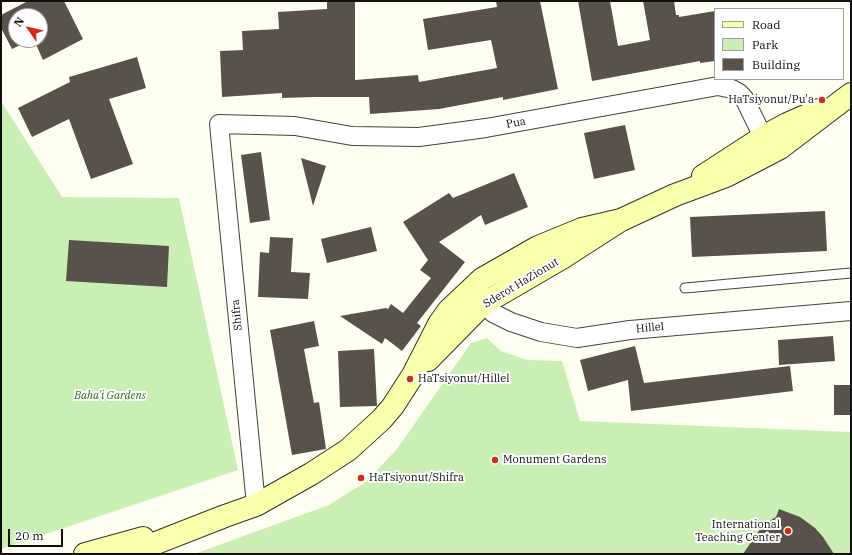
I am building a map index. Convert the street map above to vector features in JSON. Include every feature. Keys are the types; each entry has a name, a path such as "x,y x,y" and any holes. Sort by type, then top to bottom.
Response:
{"street":[{"name":"Pua","path":"218,124 294,126 352,136 419,137 486,128 718,86 732,89 744,98 771,142"},
{"name":"Sderot HaZionut","path":"413,375 483,304 562,258 621,220 675,194 771,142 787,124 846,98"},
{"name":"Shifra","path":"218,124 256,505"},
{"name":"Sderot HaZionut","path":"128,554 256,505 311,474 348,450 386,415 403,393 439,324 449,310 482,279 538,247 582,229 621,220"},
{"path":"482,279 478,291 483,304"},
{"name":"Hillel","path":"483,304 493,313 511,322 541,332 577,338 630,330 851,311"},
{"name":"Sderot HaZionut","path":"86,554 225,516"}],"lane":[{"path":"685,288 851,273"}],"green space":[{"name":"Baha'i Gardens","path":"1,101 62,197 179,198 238,470 1,549"},
{"path":"487,338 501,351 527,360 562,361 580,421 851,432 851,554 194,554 329,505 367,481 397,449 471,343"}],"building":[{"path":"28,1 64,1 83,39 43,60 38,48 48,48 48,8 14,8"},
{"path":"327,1 355,1 355,80 418,75 419,82 497,68 491,40 428,50 423,19 497,7 496,1 540,1 558,89 503,100 503,97 439,109 370,114 369,97 282,98 282,93 222,97 220,51 243,50 242,31 279,29 278,12 327,9"},
{"path":"578,1 610,1 618,46 650,40 643,1 674,1 676,15 679,15 679,17 714,11 714,61 700,63 700,61 592,81"},
{"path":"8,11 8,41 1,28 1,15"},
{"path":"137,57 146,88 109,99 133,164 91,179 69,119 32,137 18,108 70,82 69,77"},
{"path":"625,125 635,170 594,179 584,133"},
{"path":"261,152 270,220 250,223 241,155"},
{"path":"301,158 326,166 313,206"},
{"path":"514,173 528,207 485,225 481,215 439,242 465,262 417,323 421,326 402,351 385,338 382,344 340,316 386,308 388,309 391,304 403,313 431,278 420,270 428,260 403,222 449,193 453,198"},
{"path":"825,211 827,251 692,257 690,217"},
{"path":"371,227 377,251 327,263 321,239"},
{"path":"270,237 293,238 291,272 310,273 308,299 258,297 260,252 269,253"},
{"path":"69,240 169,246 167,287 66,281"},
{"path":"314,321 319,346 304,349 314,403 319,402 326,449 292,455 270,330"},
{"path":"833,336 835,361 779,365 778,340"},
{"path":"635,346 644,383 790,366 793,391 631,411 628,380 588,391 580,360"},
{"path":"374,349 377,406 340,407 338,351"},
{"path":"834,385 851,385 851,415 834,415"},
{"name":"International Teaching Center","path":"779,509 800,517 815,528 834,554 743,554 763,525 776,517"}],"place":[{"name":"HaTsiyonut/Pu'a","path":"822,100"},
{"name":"HaTsiyonut/Hillel","path":"410,379"},
{"name":"Monument Gardens","path":"495,460"},
{"name":"HaTsiyonut/Shifra","path":"361,478"},
{"name":"International Teaching Center","path":"788,531"}]}
